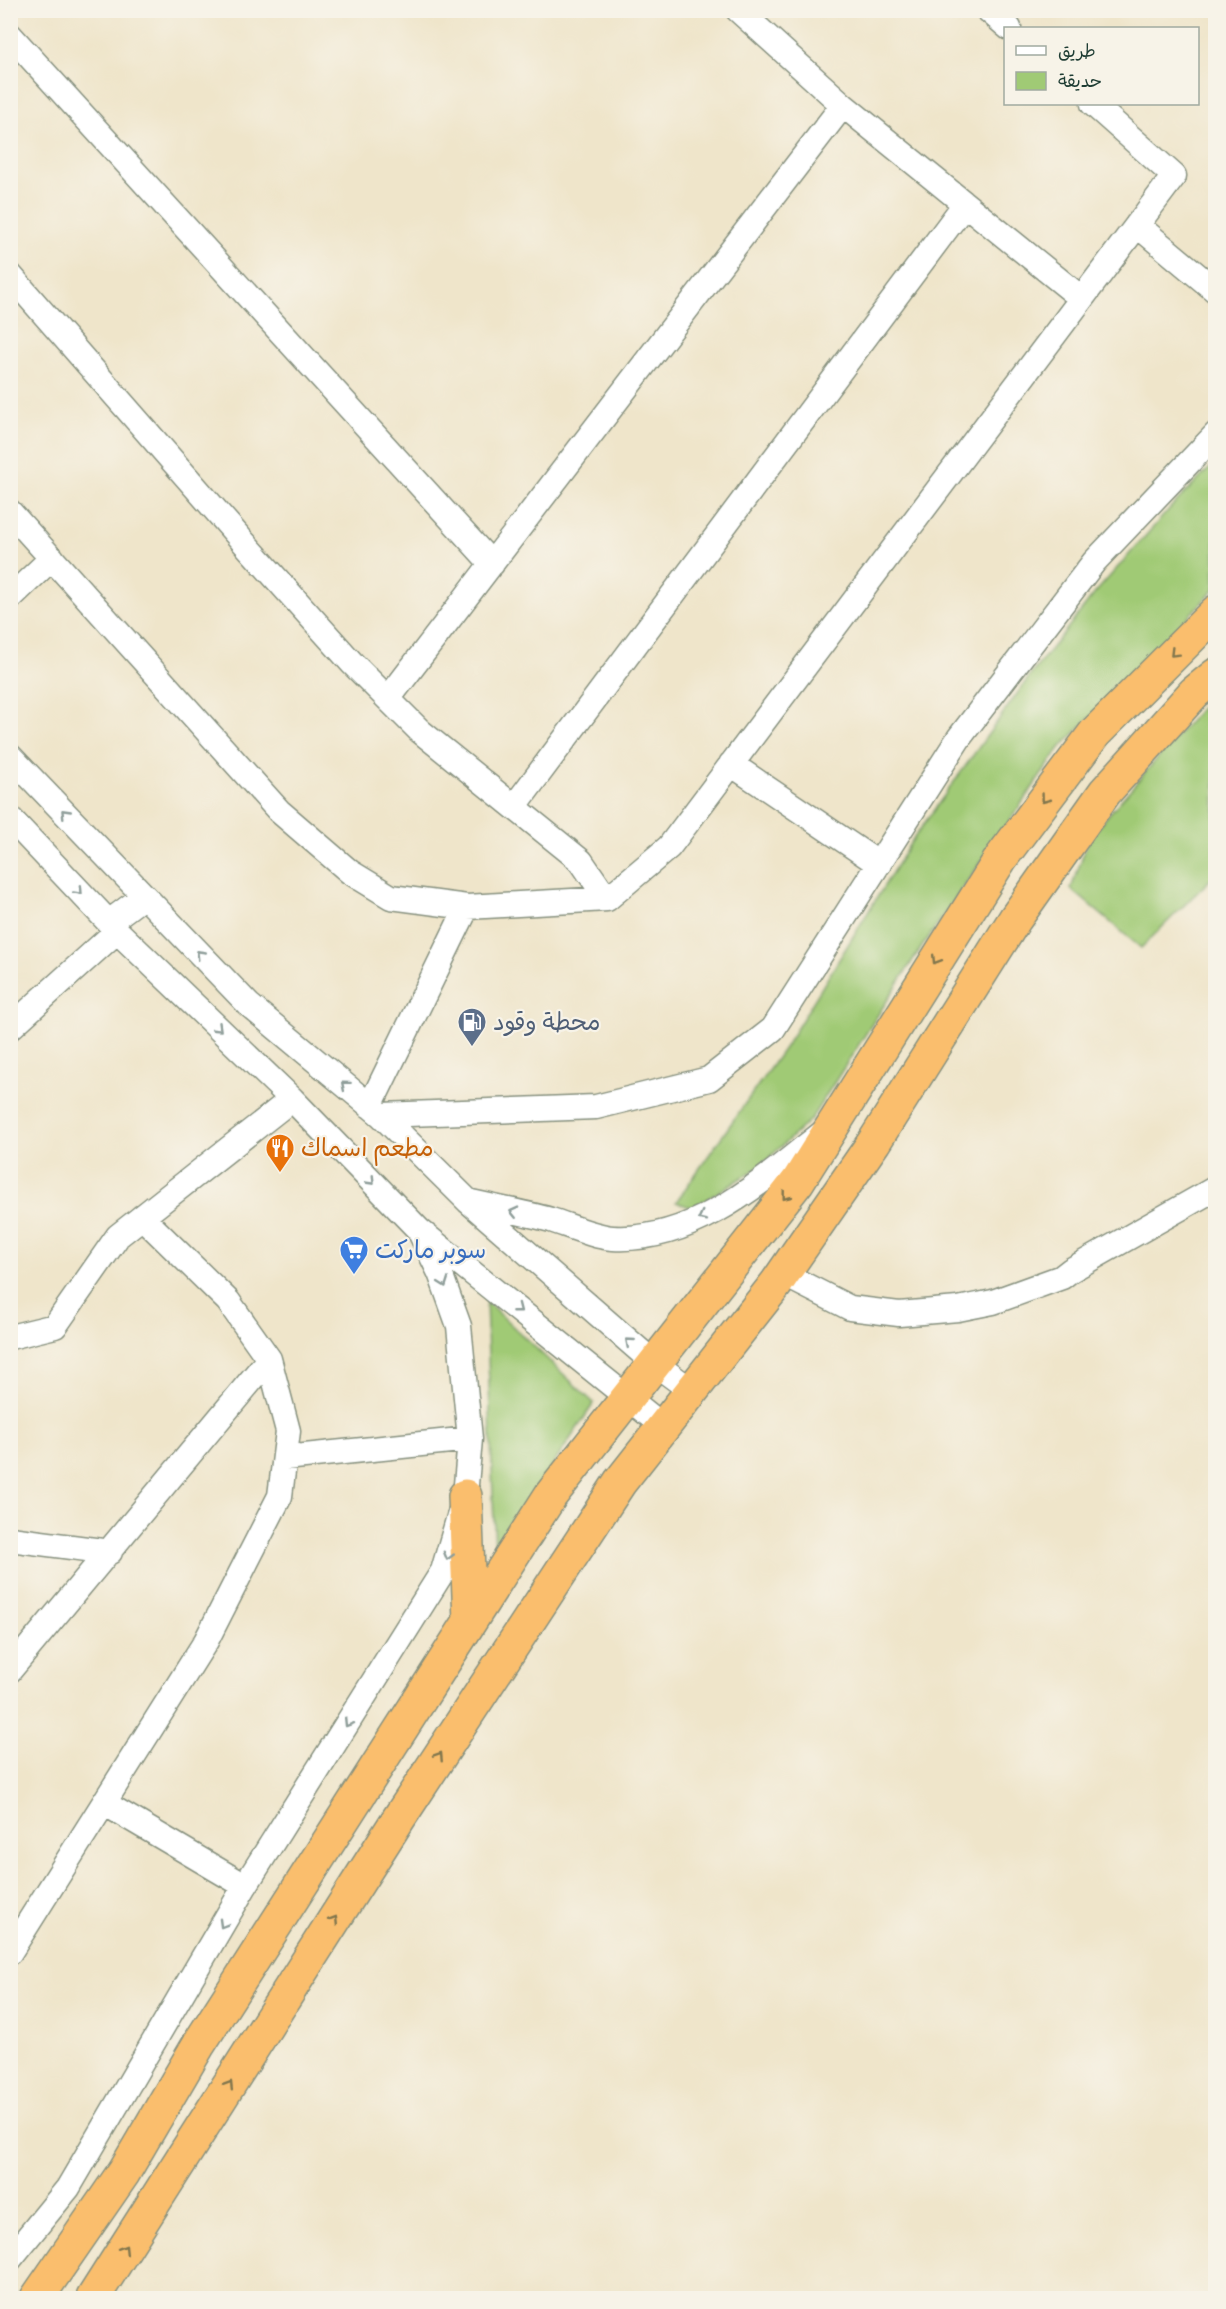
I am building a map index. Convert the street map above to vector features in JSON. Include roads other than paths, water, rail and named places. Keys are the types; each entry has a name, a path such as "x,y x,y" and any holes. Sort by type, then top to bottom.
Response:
{"highway":[{"path":"37,2298 124,2172 199,2044 551,1495 798,1181 1001,858 1095,733 1215,612"},
{"path":"93,2298 399,1818 620,1482 783,1275 874,1142 1015,920 1105,792 1194,693 1215,675"},
{"path":"465,1496 470,1621"}],"street":[{"path":"738,10 843,105 1081,298"},
{"path":"988,10 1008,27"},
{"path":"10,35 492,564"},
{"path":"388,699 843,105"},
{"path":"10,512 279,811 350,872 391,897 467,907 607,899 669,847 1174,176 1094,105"},
{"path":"514,807 965,204"},
{"path":"1137,225 1215,291"},
{"path":"10,275 352,663 420,731 581,861 607,899"},
{"path":"375,1110 596,1107 709,1079 773,1029 959,738 1094,562 1215,434"},
{"path":"10,598 52,558"},
{"path":"10,756 249,1005 375,1110 468,1202 654,1364 692,1391"},
{"path":"731,764 879,864"},
{"path":"10,818 113,927 292,1099 419,1230 664,1427"},
{"path":"10,1028 144,896"},
{"path":"375,1110 467,907"},
{"path":"10,1337 55,1326 118,1236 292,1099"},
{"path":"468,1202 548,1219 611,1238 653,1236 696,1221 750,1191 834,1123"},
{"path":"783,1275 850,1308 899,1314 958,1310 993,1302 1062,1277 1215,1188"},
{"path":"10,1952 206,1641 280,1496 288,1431 269,1359 228,1301 142,1217"},
{"path":"10,2259 68,2188 245,1886 443,1571 465,1496 470,1438 459,1326 440,1273 419,1230"},
{"path":"10,1670 269,1359"},
{"path":"285,1458 470,1438"},
{"path":"10,1539 110,1552"},
{"path":"104,1803 245,1886"}],"place":[{"name":"محطة وقود","path":"472,1048"},
{"name":"مطعم اسماك","path":"280,1174"},
{"name":"سوبر ماركت","path":"354,1276"}]}
